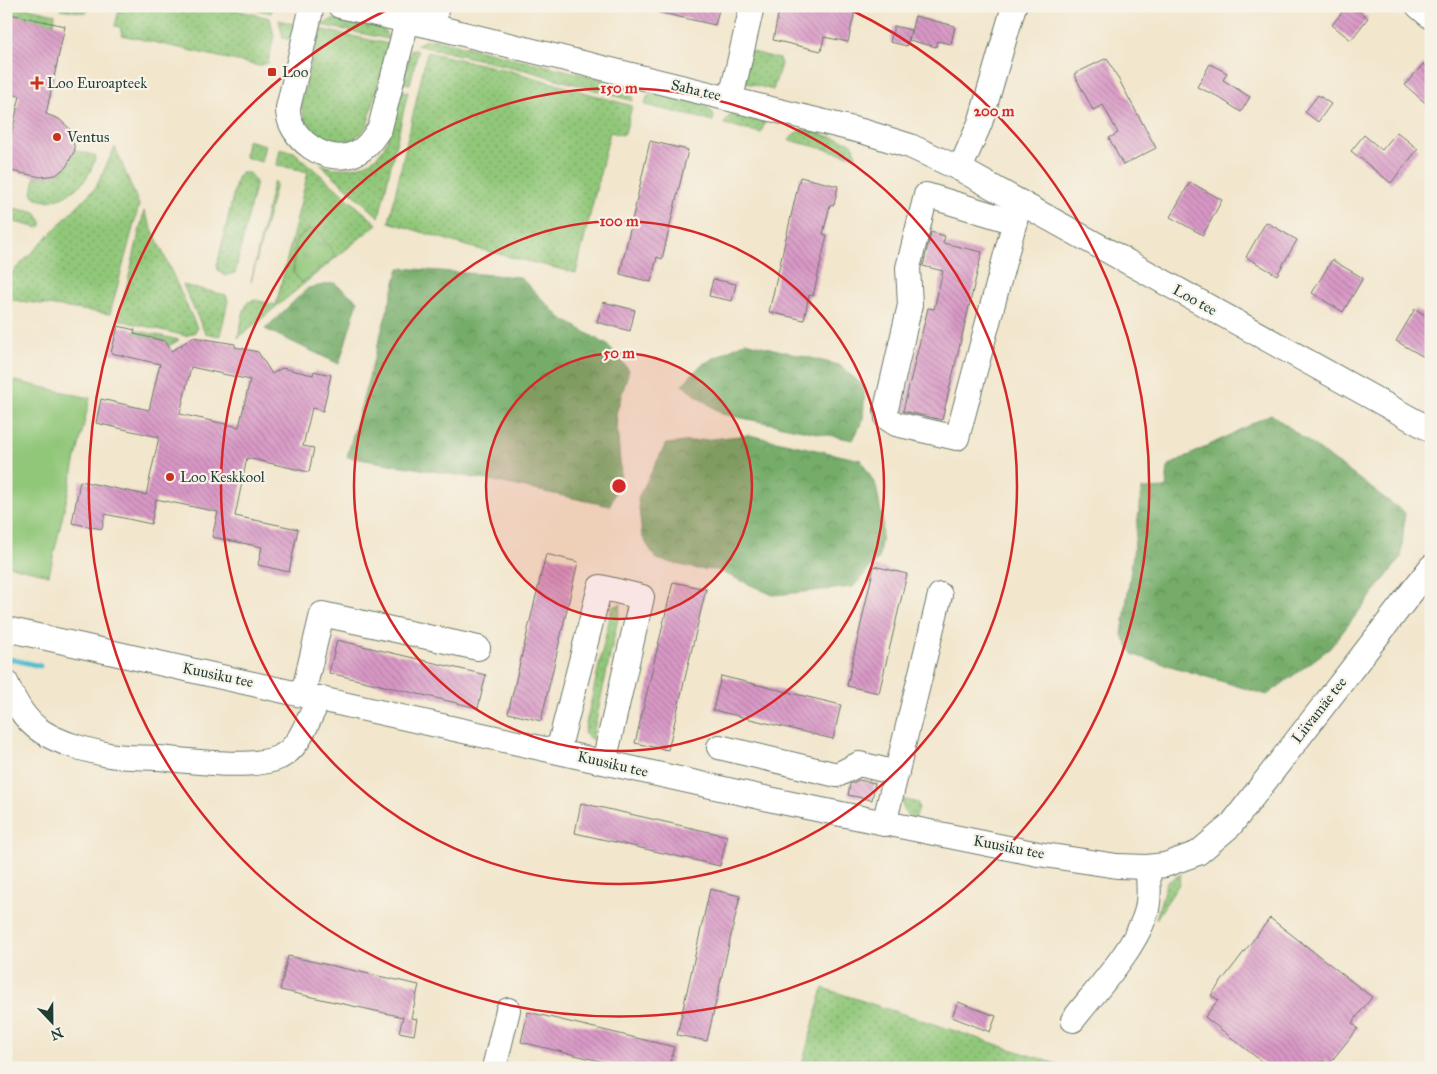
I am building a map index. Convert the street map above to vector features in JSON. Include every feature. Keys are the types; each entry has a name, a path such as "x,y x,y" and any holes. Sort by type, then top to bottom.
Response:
{"street":[{"path":"312,6 288,108 288,119 301,139 314,149 327,154 341,156 355,154 370,143 380,128 407,21"},
{"name":"Saha tee","path":"340,6 407,21 435,17 731,98 865,132 910,146 960,169"},
{"path":"731,98 752,6"},
{"path":"960,169 980,123 1014,6"},
{"path":"1418,6 1431,17"},
{"name":"Loo tee","path":"960,169 1018,212 1431,430"},
{"path":"926,195 1018,212 957,438 896,424 887,418 886,409 910,305 908,268 926,195"},
{"name":"Liivamäe tee","path":"1217,839 1237,817 1427,573 1431,554"},
{"path":"558,751 600,587 642,597 604,762"},
{"path":"884,824 940,594"},
{"path":"6,682 12,698 26,718 39,730 59,741 110,755 192,761 264,762 282,756 300,740 312,696 322,614 478,648"},
{"name":"Kuusiku tee","path":"6,629 884,824 1038,854 1117,866 1147,868 1180,861 1198,853 1217,839"},
{"path":"718,746 837,775 859,764 897,773"},
{"path":"1073,1020 1134,942 1147,910 1150,894 1147,868"},
{"path":"494,1068 508,1010"}],"green space":[{"path":"6,6 20,6 55,14 54,24 6,13"},
{"path":"59,6 91,6 86,13 60,9"},
{"path":"120,6 219,6 270,18 274,36 268,63 259,66 122,35 120,27 115,26"},
{"path":"240,6 273,6 271,13"},
{"path":"333,19 380,27 385,31 388,39 321,25"},
{"path":"279,20 296,25 295,41 283,38"},
{"path":"319,29 389,44 367,126 354,138 338,143 322,139 308,127 301,104"},
{"path":"426,40 438,40 623,84 631,89 633,101 529,71 416,45"},
{"path":"411,49 418,51 410,84 401,82"},
{"path":"750,51 779,59 781,64 773,90 747,83 745,77"},
{"path":"427,52 511,71 632,106 625,133 623,135 610,132 576,273 470,247 389,222"},
{"path":"399,90 408,92 379,217 320,164 329,167 348,168 358,167 374,159 386,143"},
{"path":"655,92 704,104 714,114 713,121 645,105 647,97"},
{"path":"736,112 766,119 761,133 724,124 729,116"},
{"path":"803,129 849,142 854,146 856,157 789,140 794,134"},
{"path":"247,140 265,145 261,162 245,157"},
{"path":"115,147 139,205 110,314 6,299 6,279 96,187"},
{"path":"280,149 294,152 377,224 238,338 244,310 248,302 255,300 276,305 308,172 277,165"},
{"path":"75,150 96,156 90,172 84,181 73,191 58,199 43,201 37,198 32,193 35,176 49,176 61,172 70,163"},
{"path":"241,173 249,173 256,182 235,273 225,276 219,272 217,266 237,178"},
{"path":"275,181 276,184 251,282 273,183"},
{"path":"6,207 35,212 41,220 41,226 39,228 6,220"},
{"path":"144,211 197,328 195,332 186,336 119,320"},
{"path":"309,229 318,231 336,256 301,283 293,271 296,240"},
{"path":"399,268 520,277 561,318 609,346 629,370 616,414 621,474 610,506 494,481 347,457"},
{"path":"334,283 358,301 339,364 265,329 308,288"},
{"path":"183,285 226,295 228,301 220,336 205,333"},
{"path":"135,330 179,340 169,346 165,341 134,334"},
{"path":"745,342 839,365 865,387 863,420 853,440 722,414 682,385 701,365"},
{"path":"6,379 90,398 49,575 6,565"},
{"path":"1271,414 1405,513 1401,558 1330,648 1267,695 1134,655 1122,635 1142,489 1166,488 1168,466"},
{"path":"749,435 861,460 876,486 883,523 879,558 853,587 773,595 717,570 697,569 656,559 642,536 638,498 666,444"},
{"path":"621,604 592,740 584,733 612,607"},
{"path":"902,799 918,803 919,808 914,821 903,810"},
{"path":"1181,874 1179,884 1156,919 1166,883"},
{"path":"823,988 1069,1068 801,1068"}],"building":[{"path":"658,6 720,6 715,25 657,12"},
{"path":"780,6 856,6 848,42 824,37 821,51 773,40"},
{"path":"1347,6 1352,6 1368,18 1351,40 1332,25"},
{"path":"6,13 65,26 46,114 59,119 70,129 75,150 66,167 56,175 41,177 6,170 6,139 10,140 20,96 6,93"},
{"path":"915,16 955,26 951,44 937,41 936,47 909,40"},
{"path":"894,26 911,30 907,46 890,42"},
{"path":"1107,58 1156,148 1123,165 1109,138 1118,133 1103,105 1093,110 1074,74"},
{"path":"1210,64 1227,73 1223,80 1250,97 1241,112 1215,95 1197,87"},
{"path":"1423,64 1431,71 1431,108 1405,85"},
{"path":"1318,95 1331,104 1318,122 1305,112"},
{"path":"1397,132 1418,149 1391,183 1351,151 1364,135 1382,150"},
{"path":"650,141 688,150 662,259 657,257 651,282 620,274"},
{"path":"800,177 838,186 834,205 830,205 823,234 827,235 813,296 809,295 804,320 769,312"},
{"path":"1190,182 1222,200 1203,235 1170,217"},
{"path":"1266,222 1297,240 1277,275 1246,257"},
{"path":"931,232 945,236 943,243 982,252 942,420 903,411 928,308 934,309 943,271 923,266"},
{"path":"1332,260 1363,278 1343,312 1312,293"},
{"path":"713,279 736,284 732,301 709,296"},
{"path":"603,302 635,310 630,331 597,322"},
{"path":"1415,309 1431,318 1431,361 1396,341"},
{"path":"118,326 135,330 134,334 165,341 172,351 193,337 235,344 235,347 258,352 272,374 282,368 313,375 314,371 331,375 323,411 312,408 303,446 314,448 309,472 247,458 235,516 298,529 289,572 258,565 262,547 212,537 218,512 156,499 151,524 105,514 102,529 72,523 80,481 146,495 159,437 96,423 101,399 149,410 160,364 111,353","holes":["191,367 250,380 239,427 180,414"]},
{"path":"546,554 578,562 541,721 508,713"},
{"path":"874,566 907,574 879,693 847,686"},
{"path":"673,582 706,589 668,750 635,743"},
{"path":"337,640 486,675 478,708 329,673"},
{"path":"721,676 841,705 833,739 713,710"},
{"path":"859,780 875,783 872,800 848,795 850,784"},
{"path":"581,803 727,836 720,866 575,833"},
{"path":"710,889 740,896 707,1041 677,1035"},
{"path":"1270,918 1372,997 1352,1023 1358,1028 1329,1064 1324,1060 1317,1068 1270,1068 1205,1017 1218,1000 1211,995"},
{"path":"288,956 419,985 411,1018 417,1019 414,1035 399,1032 403,1017 280,990"},
{"path":"958,1002 996,1016 990,1032 952,1017"},
{"path":"528,1012 674,1047 669,1068 629,1068 521,1042"}],"waterway":[{"path":"6,658 40,666"}],"place":[{"name":"Loo","path":"272,72"},
{"name":"Loo Euroapteek","path":"37,83"},
{"name":"Ventus","path":"57,137"},
{"name":"Loo Keskkool","path":"170,477"}]}
